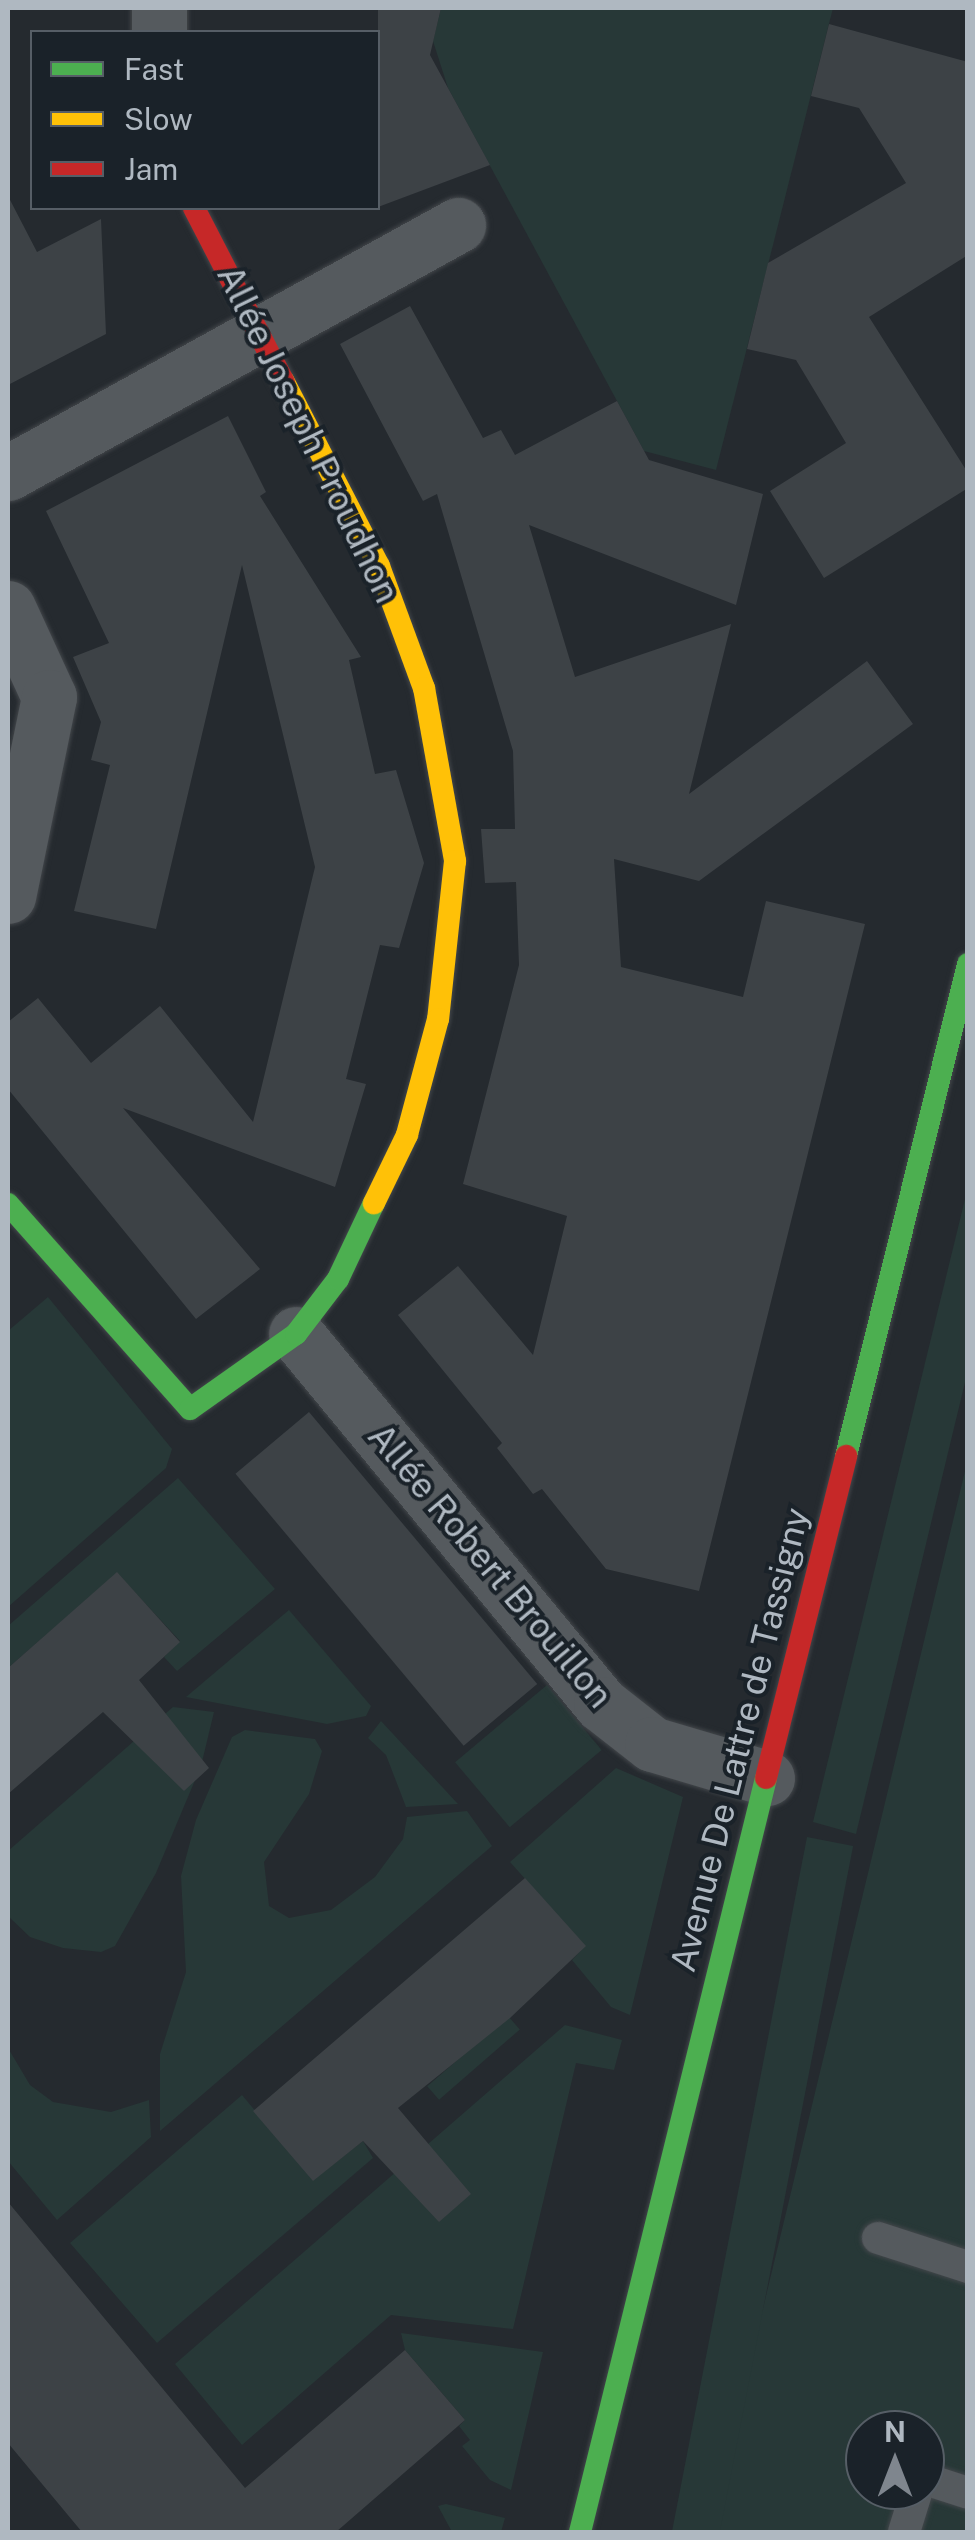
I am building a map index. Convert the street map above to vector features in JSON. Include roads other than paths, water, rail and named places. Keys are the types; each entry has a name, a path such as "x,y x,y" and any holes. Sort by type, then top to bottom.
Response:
{"street":[{"name":"Allée Joseph Proudhon","path":"8,1204 190,1409 296,1334 338,1278 407,1136 438,1020 451,941 455,861 418,670 379,566 195,210"},
{"path":"8,473 458,224"},
{"path":"8,608 49,697 8,896"},
{"name":"Avenue De Lattre de Tassigny","path":"580,2532 968,964"},
{"name":"Allée Robert Brouillon","path":"296,1334 600,1704 652,1744 767,1778"}],"lane":[{"path":"878,2238 968,2267"}]}
